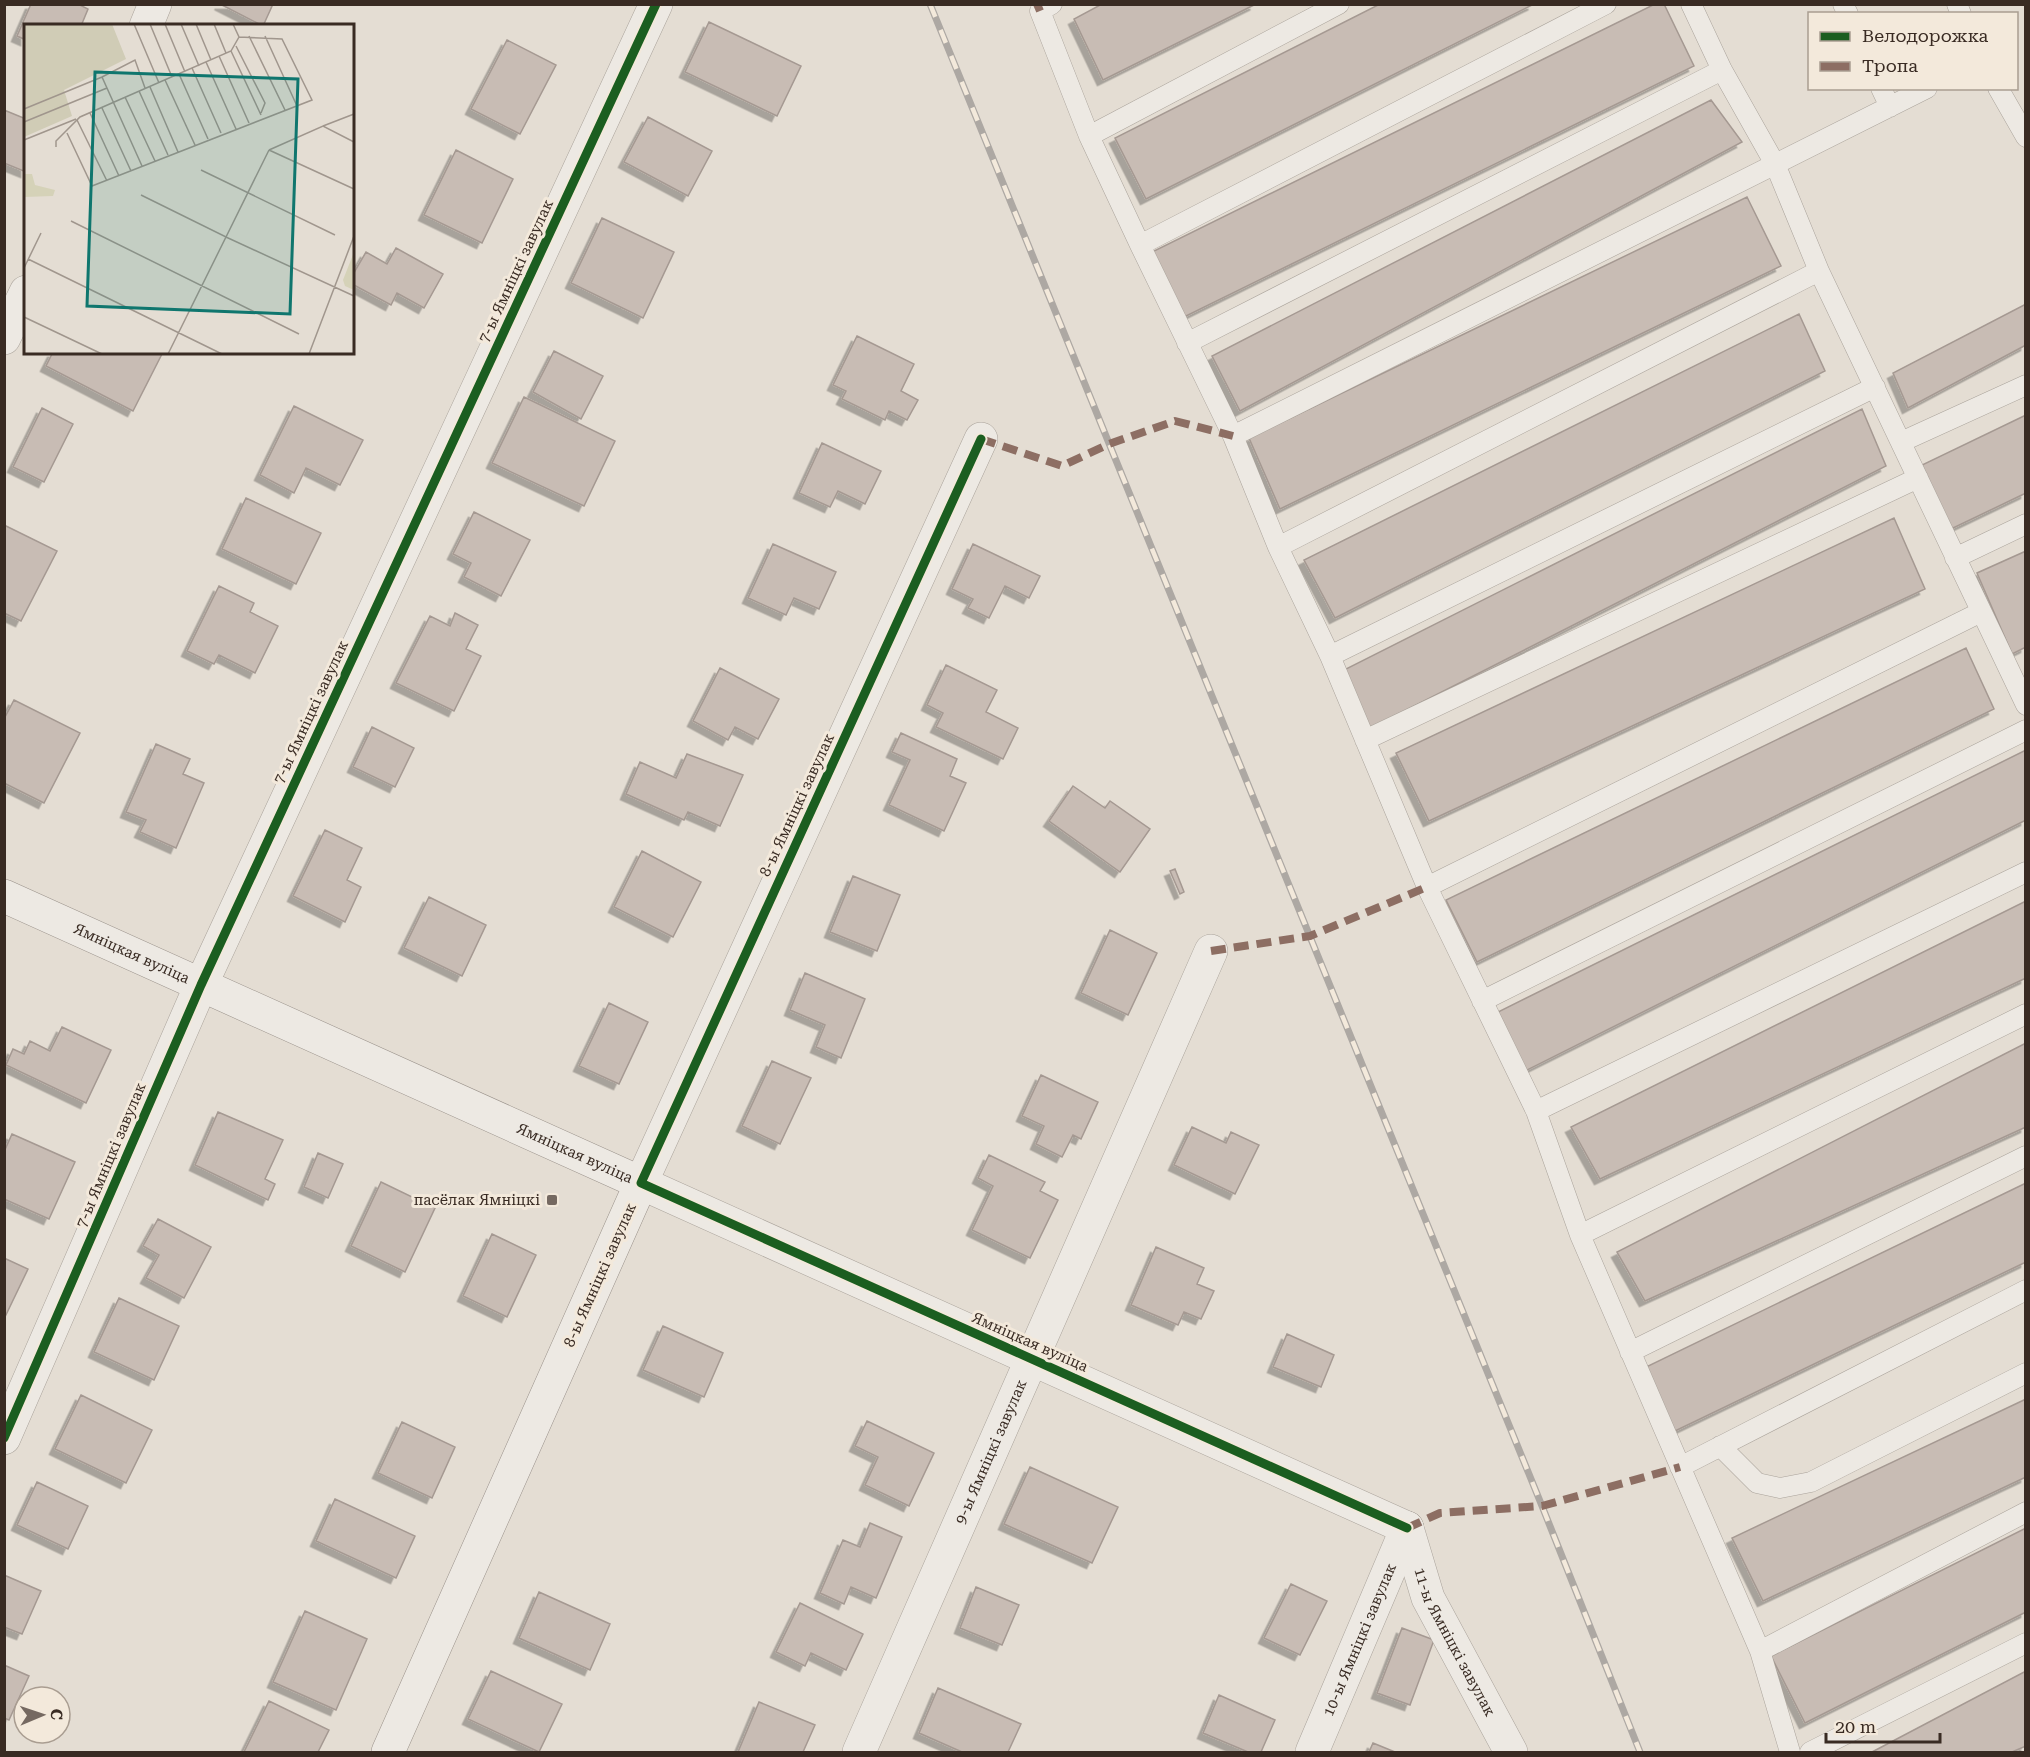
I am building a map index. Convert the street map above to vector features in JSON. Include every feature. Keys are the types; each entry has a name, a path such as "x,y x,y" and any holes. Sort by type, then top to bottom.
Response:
{"street":[{"path":"147,24 155,4"},
{"name":"7-ы Ямніцкі завулак","path":"4,1438 201,985 656,4"},
{"path":"4,338 24,296"},
{"name":"8-ы Ямніцкі завулак","path":"388,1752 641,1183 981,440"},
{"name":"Ямніцкая вуліца","path":"4,896 1407,1528"},
{"name":"9-ы Ямніцкі завулак","path":"859,1752 1211,951"},
{"name":"10-ы Ямніцкі завулак","path":"1312,1752 1407,1528"},
{"name":"11-ы Ямніцкі завулак","path":"1407,1528 1428,1598 1511,1752"}],"lane":[{"path":"1052,4 1040,11 1089,136 1233,436 1278,547 1330,656 1427,887 1536,1112 1580,1235 1760,1652 1790,1752"},
{"path":"1089,136 1340,4"},
{"path":"1140,245 1606,4"},
{"path":"1691,4 1722,69 1775,164 1819,271 1981,612 2017,665 2025,705"},
{"path":"1188,343 1722,69"},
{"path":"1882,90 1890,107"},
{"path":"1233,436 1923,90"},
{"path":"1999,90 2025,137"},
{"path":"1278,547 1819,271"},
{"path":"1901,442 2025,385"},
{"path":"1330,656 1875,387"},
{"path":"1365,740 1918,478"},
{"path":"1956,558 2025,525"},
{"path":"1427,887 1981,612"},
{"path":"1482,1001 2025,730"},
{"path":"1536,1112 2025,872"},
{"path":"1580,1235 2025,1014"},
{"path":"1630,1352 2025,1156"},
{"path":"1680,1467 2025,1290"},
{"path":"1720,1446 1757,1483 1780,1488 1810,1482 2025,1373"},
{"path":"1760,1652 2025,1512"},
{"path":"1810,1752 2025,1643"}],"building":[{"path":"31,4 78,4 88,9 82,24 24,24 24,39 17,36"},
{"path":"220,4 273,4 264,24 259,24"},
{"path":"1102,4 1256,4 1103,80 1074,19"},
{"path":"1380,4 1534,4 1146,199 1115,138"},
{"path":"1655,4 1664,4 1694,66 1184,317 1148,254"},
{"path":"709,22 801,66 777,116 685,72"},
{"path":"507,40 556,65 520,134 471,109"},
{"path":"1711,100 1742,142 1240,411 1212,356"},
{"path":"4,110 24,118 24,171 4,163"},
{"path":"648,117 712,151 688,196 624,162"},
{"path":"456,150 513,179 482,243 424,215"},
{"path":"1747,197 1781,266 1280,509 1249,438"},
{"path":"602,218 674,252 643,318 571,283"},
{"path":"396,248 443,274 424,308 397,293 391,305 354,285 354,273 366,252 387,264"},
{"path":"2026,304 2026,345 1908,408 1893,373"},
{"path":"1799,314 1825,371 1335,618 1304,560"},
{"path":"857,336 914,364 901,391 918,400 907,420 889,411 885,420 842,399 846,391 833,385"},
{"path":"554,351 603,376 581,419 533,392"},
{"path":"52,354 162,354 133,411 46,366"},
{"path":"524,397 615,441 584,506 492,463"},
{"path":"294,406 363,440 340,485 306,468 294,493 260,475"},
{"path":"42,408 73,424 44,482 13,467"},
{"path":"1862,409 1886,466 1367,730 1338,673"},
{"path":"2026,415 2026,493 1951,529 1922,465"},
{"path":"822,443 881,471 865,504 838,491 830,507 799,493"},
{"path":"246,498 321,533 296,584 222,549"},
{"path":"474,512 530,540 501,596 464,577 471,563 453,554"},
{"path":"1894,518 1925,589 1429,821 1396,753"},
{"path":"4,525 57,551 21,621 4,613"},
{"path":"773,544 836,572 819,609 794,598 786,615 748,598"},
{"path":"973,544 1040,576 1029,598 1005,586 989,618 968,608 973,599 952,589"},
{"path":"2026,551 2026,647 2012,654 1977,573"},
{"path":"219,586 254,603 250,612 278,626 255,673 219,655 214,664 187,651"},
{"path":"455,613 478,625 466,649 481,656 454,711 396,683 430,616 450,626"},
{"path":"1966,648 1994,709 1477,962 1446,900"},
{"path":"946,665 997,690 986,712 1018,728 1003,759 936,727 943,713 927,705"},
{"path":"720,668 779,699 758,739 735,727 728,740 693,721"},
{"path":"14,700 80,733 44,803 4,783 4,719"},
{"path":"372,727 414,748 395,787 353,767"},
{"path":"901,733 957,759 950,776 966,783 944,831 889,805 910,760 892,752"},
{"path":"156,744 190,759 183,774 204,783 176,848 140,832 146,820 126,812"},
{"path":"2026,750 2026,820 1523,1072 1494,1014"},
{"path":"687,754 743,775 720,826 688,812 684,820 626,794 640,762 676,778"},
{"path":"1073,786 1105,808 1110,801 1150,829 1120,872 1049,821"},
{"path":"325,830 362,848 347,880 361,887 345,922 293,896"},
{"path":"642,851 701,882 673,937 614,907"},
{"path":"1175,869 1184,892 1180,894 1170,871"},
{"path":"853,876 900,895 877,951 830,932"},
{"path":"429,897 486,925 462,976 404,948"},
{"path":"2026,901 2026,978 1600,1179 1571,1127"},
{"path":"1110,930 1157,953 1128,1015 1081,993"},
{"path":"805,973 865,999 841,1058 816,1047 825,1025 790,1010"},
{"path":"609,1003 648,1022 619,1084 579,1066"},
{"path":"62,1027 111,1050 86,1103 6,1065 13,1049 24,1054 30,1041 50,1051"},
{"path":"2026,1043 2026,1127 1645,1301 1617,1252"},
{"path":"772,1061 811,1078 780,1144 742,1126"},
{"path":"1041,1075 1098,1102 1081,1139 1073,1135 1062,1157 1036,1144 1044,1126 1022,1116"},
{"path":"218,1112 283,1140 265,1179 275,1184 268,1200 195,1165"},
{"path":"1192,1127 1226,1143 1231,1132 1259,1145 1235,1194 1174,1165"},
{"path":"12,1134 75,1162 49,1219 4,1199 4,1152"},
{"path":"318,1153 343,1164 328,1198 304,1187"},
{"path":"989,1155 1045,1182 1040,1191 1058,1200 1030,1258 972,1230 993,1186 978,1178"},
{"path":"381,1182 435,1208 405,1272 351,1246"},
{"path":"2026,1183 2026,1262 1675,1431 1644,1368"},
{"path":"158,1219 211,1247 184,1298 146,1278 159,1255 143,1246"},
{"path":"492,1234 536,1255 507,1317 463,1296"},
{"path":"1156,1247 1204,1268 1197,1284 1214,1291 1201,1319 1184,1312 1178,1325 1131,1305"},
{"path":"4,1258 28,1269 4,1319"},
{"path":"119,1298 179,1326 154,1380 94,1352"},
{"path":"663,1326 723,1353 704,1397 643,1370"},
{"path":"1287,1334 1334,1355 1321,1387 1273,1367"},
{"path":"81,1395 152,1430 126,1483 55,1449"},
{"path":"2026,1399 2026,1477 1763,1601 1732,1538"},
{"path":"867,1421 934,1453 909,1506 865,1485 878,1457 855,1446"},
{"path":"402,1422 455,1447 432,1498 378,1473"},
{"path":"1030,1467 1118,1507 1092,1563 1004,1524"},
{"path":"37,1482 88,1506 68,1549 17,1525"},
{"path":"335,1499 415,1536 396,1578 316,1541"},
{"path":"870,1523 902,1537 876,1598 851,1587 844,1604 820,1593 843,1540 860,1547"},
{"path":"2026,1528 2026,1612 1805,1723 1771,1656"},
{"path":"4,1575 41,1591 22,1634 4,1627"},
{"path":"1291,1584 1327,1601 1300,1655 1264,1638"},
{"path":"976,1587 1019,1605 1002,1645 960,1628"},
{"path":"539,1592 610,1624 590,1670 519,1638"},
{"path":"800,1603 863,1634 846,1670 811,1653 805,1666 776,1652"},
{"path":"305,1611 367,1639 336,1710 273,1682"},
{"path":"1402,1628 1434,1640 1410,1705 1377,1693"},
{"path":"4,1665 29,1676 25,1685 12,1685 12,1713 9,1720 4,1718"},
{"path":"491,1671 562,1704 539,1752 468,1719"},
{"path":"2026,1671 2026,1746 2012,1752 1872,1752"},
{"path":"938,1688 1021,1724 1008,1752 962,1752 919,1733"},
{"path":"1219,1695 1275,1720 1261,1752 1248,1752 1203,1733"},
{"path":"269,1701 329,1730 318,1752 244,1752"},
{"path":"759,1702 815,1725 803,1752 738,1752"},
{"path":"1373,1743 1395,1752 1369,1752"}],"railway":[{"path":"930,4 1640,1752"}],"marked path":[{"path":"1037,4 1040,11"},
{"path":"981,439 1062,466 1109,444 1175,421 1233,436"},
{"path":"1211,951 1310,936 1427,887"},
{"path":"1407,1528 1440,1513 1542,1506 1680,1467"}],"cycle path":[{"path":"4,1438 201,985 656,4"},
{"path":"981,439 641,1183 1407,1528"}],"place":[{"name":"пасёлак Ямніцкі","path":"552,1200"}]}
